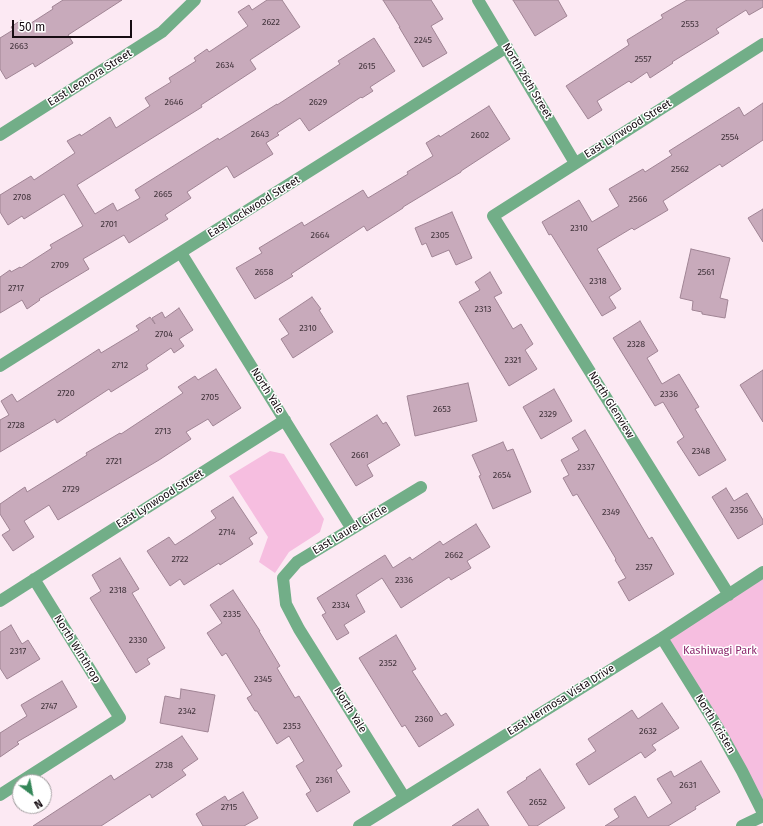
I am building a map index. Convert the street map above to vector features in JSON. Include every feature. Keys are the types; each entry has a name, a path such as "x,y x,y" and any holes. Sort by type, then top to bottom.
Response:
{"street":[{"name":"East Leonora Street","path":"0,135 162,32 195,0"},
{"name":"North 26th Street","path":"478,0 576,163"},
{"name":"East Lynwood Street","path":"493,216 763,44"},
{"name":"East Lockwood Street","path":"0,366 507,47"},
{"name":"North Glenview","path":"493,216 729,594"},
{"name":"North Yale","path":"180,253 352,529"},
{"name":"East Lynwood Street","path":"0,601 285,420"},
{"name":"East Laurel Circle","path":"283,578 297,562 421,487"},
{"name":"East Hermosa Vista Drive","path":"359,826 662,638 763,572"},
{"name":"North Yale","path":"283,578 286,604 299,629 404,797"},
{"name":"North Winthrop","path":"32,774 120,718 34,579"},
{"name":"North Kristen","path":"662,638 718,728 742,771 763,815"},
{"path":"0,795 12,787"},
{"path":"742,826 763,815"}],"green space":[{"path":"270,451 284,454 324,519 320,532 289,552 275,573 259,562 268,537 229,476"},
{"name":"Kashiwagi Park","path":"763,572 763,813 662,638"}],"building":[{"path":"63,0 122,0 68,35 73,43 35,67 33,63 6,79 0,69 0,38 13,30 11,27 21,20 25,27 53,9 52,7"},
{"path":"267,0 282,0 300,27 250,60 256,69 201,105 202,107 77,185 95,214 113,203 117,211 140,198 135,190 218,138 219,140 277,105 340,64 338,61 374,38 395,71 370,87 373,91 362,98 361,97 309,131 300,118 277,133 279,135 266,143 273,154 234,178 227,166 187,192 191,198 165,215 168,219 129,243 124,235 83,259 89,269 39,299 40,300 27,309 22,300 0,313 0,277 10,270 11,272 20,267 21,268 52,248 50,245 83,226 64,194 24,219 22,216 8,225 0,212 0,195 31,176 34,180 75,153 67,141 80,134 81,136 110,117 116,128 150,106 145,98 171,82 169,78 196,61 194,58 207,49 209,52 248,26 238,12 249,5 252,10"},
{"path":"383,0 431,0 443,19 431,26 447,53 423,67"},
{"path":"513,0 558,0 567,16 535,36"},
{"path":"687,0 763,0 763,7 749,15 746,10 716,29 719,33 672,62 673,63 650,78 647,72 631,83 629,81 597,101 602,110 588,119 566,86 629,45 627,40 663,18 661,15"},
{"path":"763,103 763,140 722,167 720,164 663,201 668,210 634,230 632,228 597,249 621,289 609,297 616,308 602,316 542,222 579,200 592,222 619,206 609,189 643,169 645,172 672,155 669,151 739,107 744,116"},
{"path":"489,106 510,139 461,172 367,231 364,226 291,274 293,276 255,299 236,268 262,253 259,248 302,222 304,226 363,190 368,198 408,174 407,172 433,156 426,143 439,135 440,137"},
{"path":"763,209 763,242 748,218"},
{"path":"452,212 472,258 456,265 449,250 432,257 426,243 422,245 415,228"},
{"path":"691,249 730,258 720,298 728,300 725,318 702,314 702,312 692,310 693,301 680,298"},
{"path":"490,272 502,293 494,297 513,329 521,324 533,344 525,350 537,369 509,386 459,302 480,290 475,282"},
{"path":"312,297 321,309 319,310 333,332 293,358 281,339 289,334 279,319"},
{"path":"179,308 193,330 179,339 184,346 174,353 171,348 146,365 148,369 111,392 109,389 57,423 55,419 0,452 0,420 9,415 1,401 12,394 17,402 99,349 101,353 139,330 136,326 150,317 155,324 152,318 162,312 165,318"},
{"path":"640,321 658,351 647,358 662,384 679,374 699,407 695,409 726,460 699,476 677,442 684,437 663,402 655,406 613,338"},
{"path":"216,369 241,408 213,426 208,419 186,432 191,439 159,460 58,520 49,505 24,521 34,537 13,551 2,535 10,530 0,514 0,504 25,487 27,492 87,455 86,453 120,433 121,434 183,393 178,387 195,376 198,380"},
{"path":"763,370 763,422 740,385"},
{"path":"468,383 477,421 415,436 407,396"},
{"path":"554,389 572,421 541,439 523,407"},
{"path":"377,415 383,424 386,422 400,445 367,465 373,476 356,486 330,444"},
{"path":"585,430 649,539 652,537 674,574 629,601 618,582 626,578 615,560 616,559 577,494 573,496 563,478 569,475 561,460 579,450 572,438"},
{"path":"503,442 507,451 513,449 531,492 493,509 472,455"},
{"path":"726,488 734,501 747,493 763,520 763,524 738,539 712,497"},
{"path":"233,497 257,533 249,538 253,544 184,585 180,579 170,586 147,551 169,537 175,545 216,518 211,511"},
{"path":"476,524 490,547 467,561 471,568 451,580 449,577 401,608 382,578 356,595 365,612 344,625 349,633 337,640 322,615 326,613 317,598 385,555 393,568 410,557 412,560 440,541 443,545"},
{"path":"120,558 139,589 132,593 165,648 147,659 150,664 136,673 90,598 101,591 92,575"},
{"path":"233,590 260,631 280,666 277,668 295,698 299,696 342,766 336,770 350,792 317,812 306,794 311,791 296,766 304,761 289,736 277,744 257,711 255,711 247,698 252,695 226,653 222,656 207,633 222,623 210,605"},
{"path":"11,625 22,644 28,640 40,659 7,679 0,668 0,632"},
{"path":"396,635 416,669 412,671 441,716 446,713 454,725 419,747 405,725 402,727 359,658"},
{"path":"62,681 77,707 17,742 19,744 0,757 0,733 27,716 21,705"},
{"path":"181,689 215,695 208,732 160,723 165,696 180,699"},
{"path":"662,703 679,728 652,745 656,750 645,758 641,752 589,785 576,764 596,751 588,739 632,710 638,719"},
{"path":"182,736 198,759 182,770 186,775 152,798 150,794 101,826 33,826 111,775 114,780"},
{"path":"701,761 720,792 695,807 696,809 668,826 605,826 619,817 614,809 635,796 648,818 672,803 657,779 671,771 674,777"},
{"path":"540,769 565,808 537,826 529,826 507,792"},
{"path":"243,792 258,818 244,826 203,826 196,814 225,796 228,801"},
{"path":"478,809 489,826 452,826"}]}
